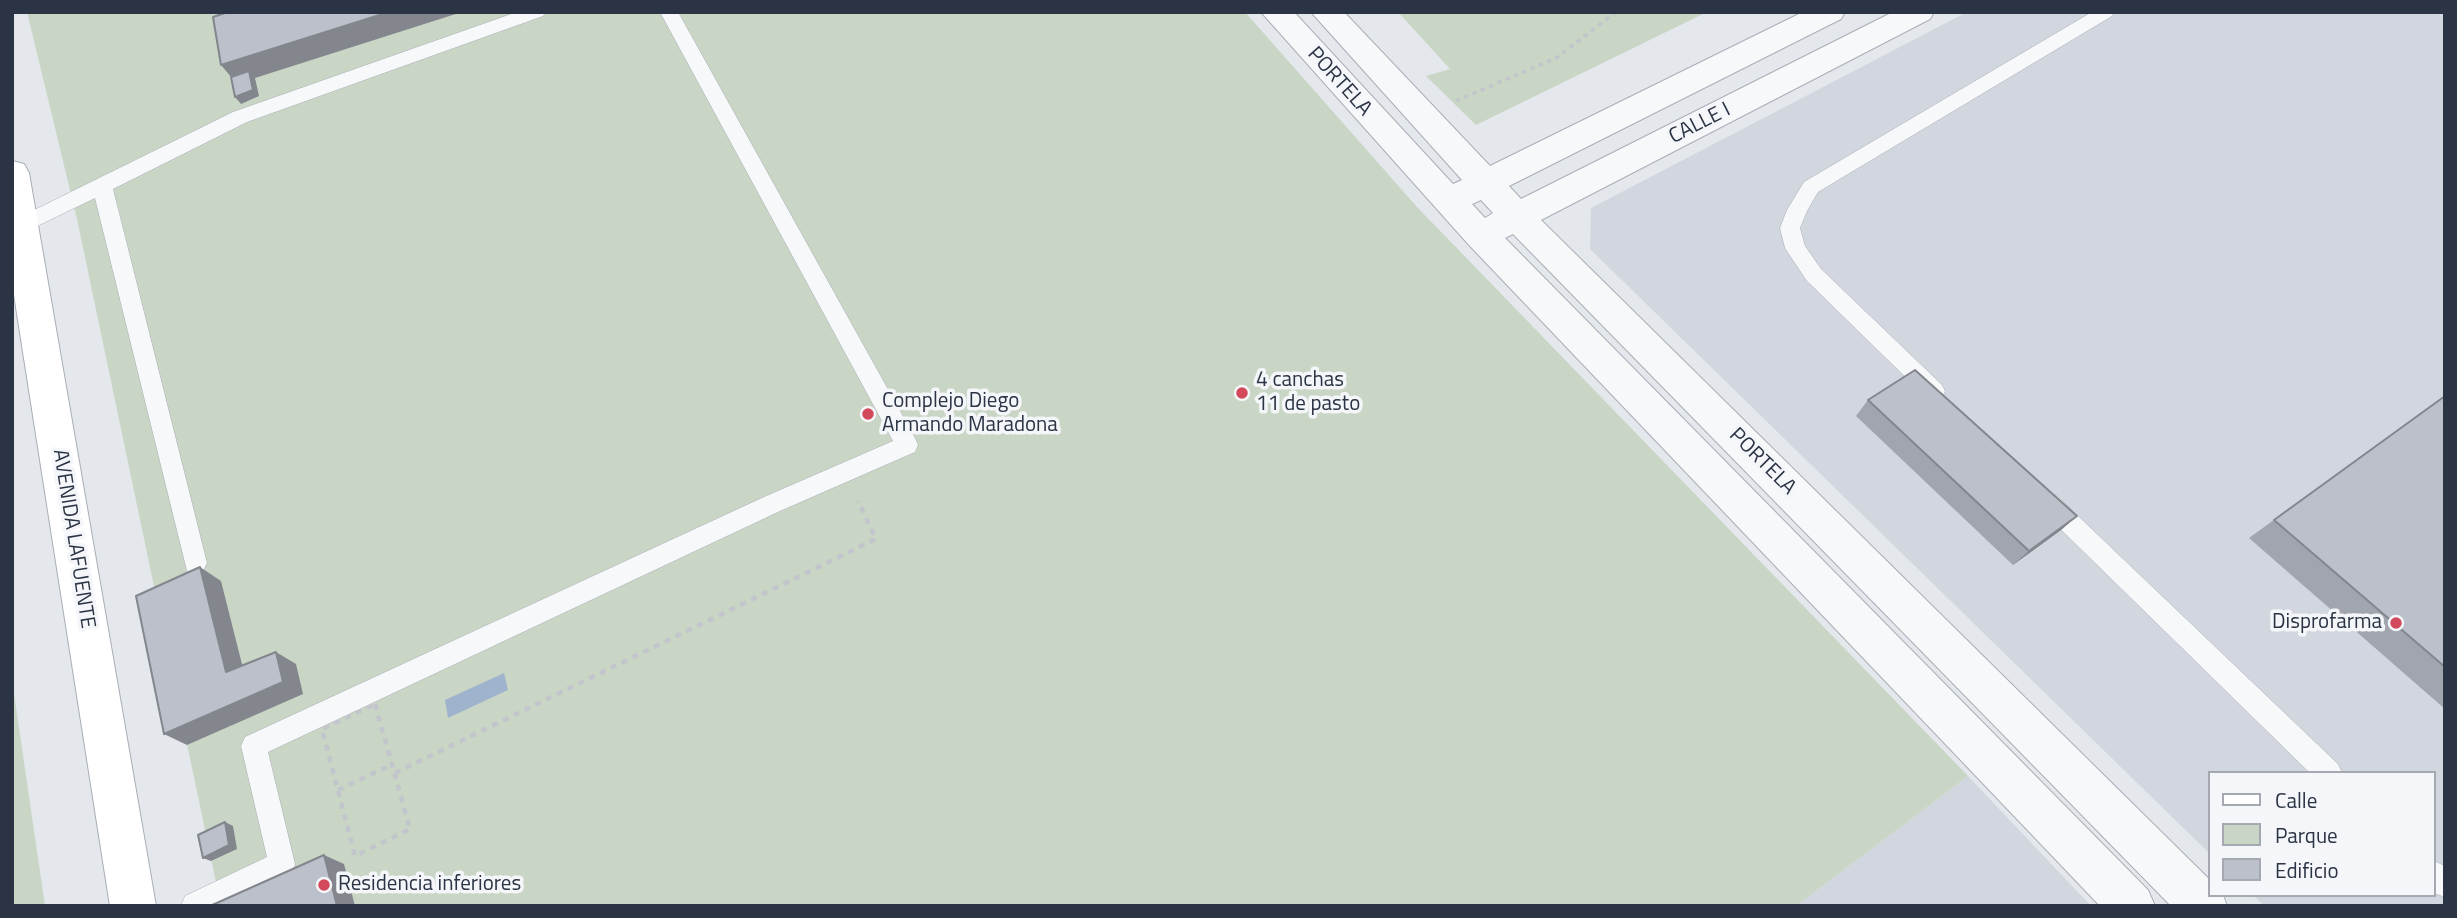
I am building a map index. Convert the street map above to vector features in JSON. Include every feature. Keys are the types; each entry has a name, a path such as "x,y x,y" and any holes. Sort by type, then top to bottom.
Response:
{"street":[{"name":"PORTELA","path":"1276,12 1480,236 2132,906"},
{"name":"PORTELA","path":"1326,12 1517,217 2198,904"},
{"name":"CALLE I","path":"1449,202 1485,181 1830,12"},
{"name":"CALLE I","path":"1480,236 1919,12"},
{"name":"AVENIDA LAFUENTE","path":"12,173 133,906"}],"lane":[{"path":"22,226 240,117 537,12"},
{"path":"195,906 282,864 254,746 907,445 668,12"},
{"path":"1953,409 1814,275 1795,248 1790,228 1811,187 2106,12"},
{"path":"102,187 195,563"},
{"path":"2032,486 2327,771"}],"path":[{"path":"1423,116 1556,58 1616,12"},
{"path":"395,773 876,539 844,472"},
{"path":"374,704 393,764 410,829 355,856 322,729 374,704"},
{"path":"338,790 393,764"}],"shaded area":[{"path":"1967,12 2445,12 2445,906 2264,906 2255,897 2436,897 2436,771 2208,771 2208,852 1590,249 1591,208"},
{"path":"1968,776 2091,906 1796,906"}],"green space":[{"name":"Complejo Diego Armando Maradona","path":"27,12 1245,12 1417,207 1968,776 1796,906 221,906 77,219"},
{"path":"1398,12 1707,12 1476,125 1426,76 1450,69"},
{"path":"12,680 45,906 12,906"}],"water":[{"path":"504,673 508,690 448,718 445,700"}],"building":[{"path":"228,12 389,12 221,65 213,17"},
{"path":"249,71 253,90 235,97 231,77"},
{"path":"1915,370 2077,516 2029,551 1868,400"},
{"name":"Disprofarma","path":"2445,396 2445,667 2274,520"},
{"path":"200,567 226,672 276,652 283,682 164,734 136,596"},
{"path":"225,822 229,845 203,858 198,835"},
{"path":"324,855 337,906 210,906"}],"place":[{"name":"4 canchas 11 de pasto","path":"1242,393"},
{"name":"Complejo Diego Armando Maradona","path":"868,414"},
{"name":"Disprofarma","path":"2396,623"},
{"name":"Residencia inferiores","path":"324,885"}]}
